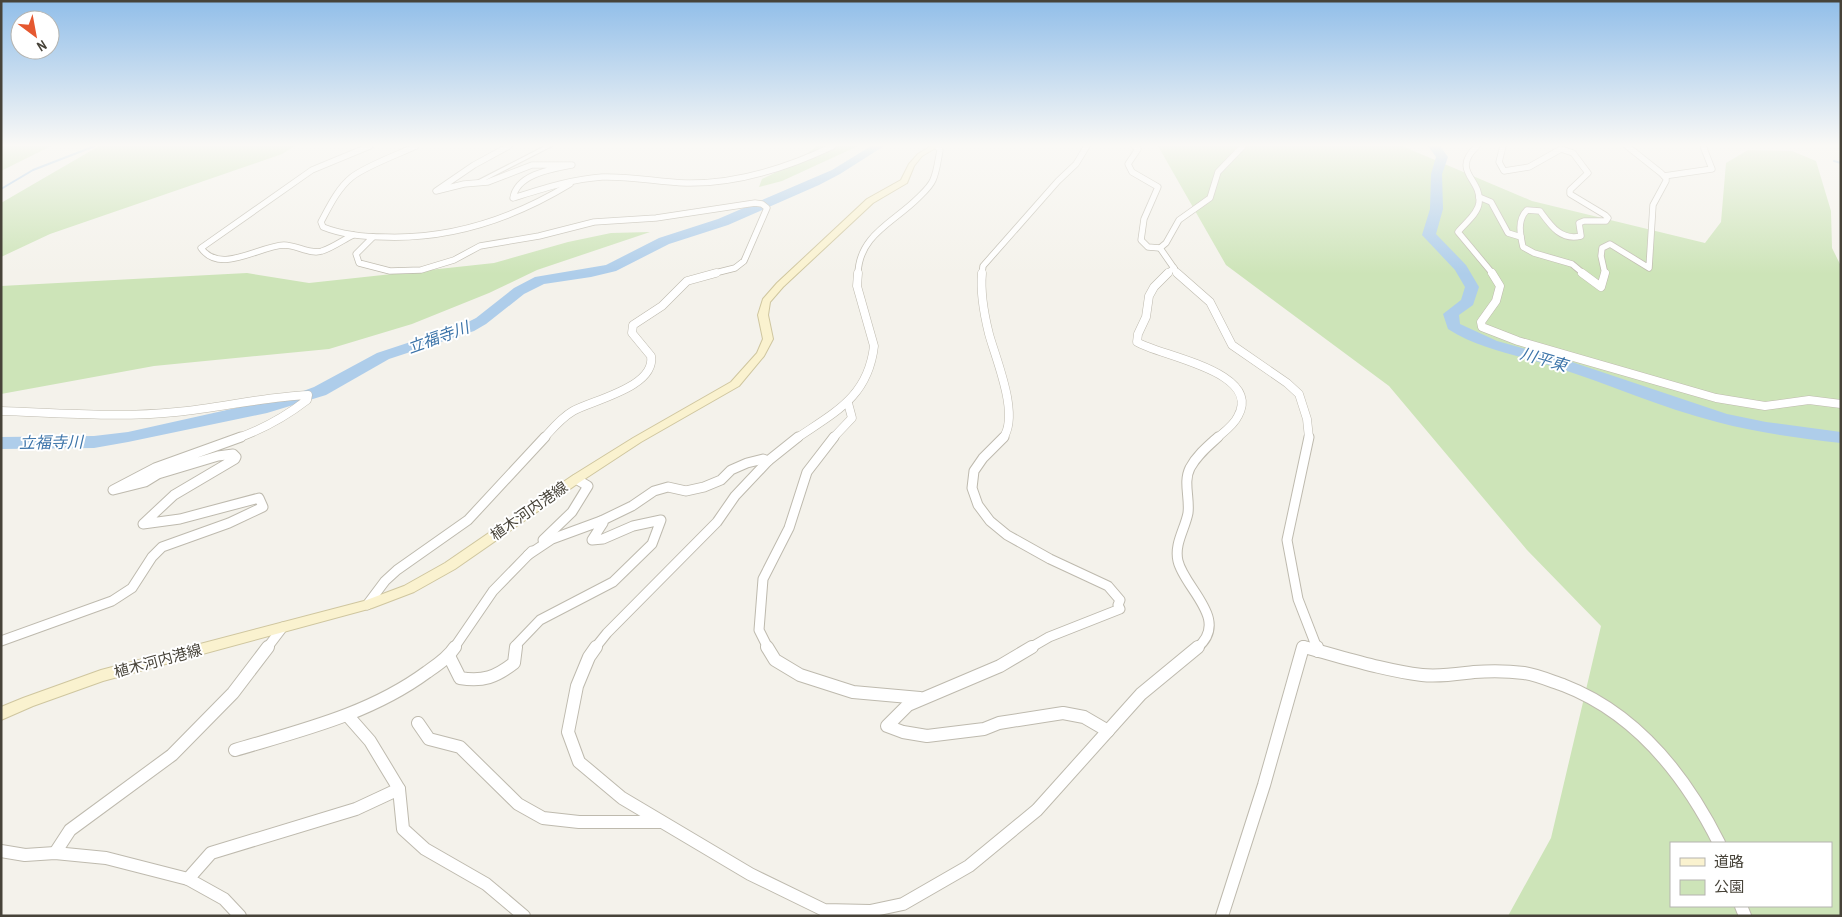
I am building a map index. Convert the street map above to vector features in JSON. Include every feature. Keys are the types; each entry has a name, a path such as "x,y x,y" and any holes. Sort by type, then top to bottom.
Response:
{"main road":[{"name":"植木河内港線","path":"1,714 28,702 101,676 367,605 408,589 450,566 576,479 637,440 735,384 762,354 768,339 763,315 766,301 780,285 870,201 892,189"}],"street":[{"path":"285,189 201,248 203,252 209,257 221,260 291,245 321,252 353,235"},
{"path":"342,189 321,222 323,227 353,235 414,238 464,230 516,214 564,189"},
{"path":"439,189 436,191 445,189"},
{"path":"516,189 513,198 545,189"},
{"path":"926,189 912,204 877,232 862,250 858,263 857,286 874,346 873,356 862,386 848,403 784,447 768,461 735,496 717,522 607,633 590,657 577,686 568,732 579,762 622,798 750,874 824,910 870,911 903,904 969,866 1038,810 1141,694 1201,645 1208,637 1209,615 1178,563 1178,545 1188,513 1187,472 1193,461 1237,420 1241,410 1241,396 1228,380 1210,369 1137,342 1137,332 1146,317 1147,301 1151,291 1160,279 1174,268"},
{"path":"1051,189 983,266 980,280 982,302 1005,385 1010,416 1002,442 977,466 971,479 972,494 980,512 1007,536 1108,586 1120,600 1118,605 1120,609 1049,637 1000,666 908,705 887,726 903,732 927,736 984,729 999,723 1063,713 1084,717 1108,731"},
{"path":"1157,189 1147,209 1140,233 1141,240 1148,247 1160,248 1166,243 1179,220 1210,198 1213,189"},
{"path":"1475,189 1479,198 1478,208 1464,222 1458,232 1465,244 1490,270 1500,286 1496,301 1484,315 1481,322 1482,327 1518,341 1716,398 1765,406 1808,400 1841,404"},
{"path":"1571,189 1570,194 1608,218 1606,220 1579,223 1581,236 1576,238 1555,232 1540,211 1526,210 1520,219 1520,237 1523,247 1534,253 1572,264 1601,287 1605,274 1601,256 1602,248 1610,244 1649,268 1653,205 1662,189"},
{"path":"1479,198 1491,202 1508,233 1520,237"},
{"path":"367,605 387,578 440,543 468,519 561,419 575,409 635,384 645,376 651,367 652,357 650,351 638,342 632,333 633,325 662,306 687,281 735,268 744,261 767,208 762,204 755,203 656,218 594,222 539,236 480,246 438,266 405,271 375,269 359,263 356,254 373,237"},
{"path":"1160,248 1174,268 1210,302 1232,345 1287,383 1299,394 1303,403 1309,442 1287,540 1298,599 1318,651"},
{"path":"1,411 122,416 177,412 280,396 308,395 307,400 286,416 258,431 155,468 113,490 145,482 158,474 218,456 232,454 236,457 235,459 171,497 154,510 143,524 180,519 259,498 263,506 229,523 162,547 156,551 143,575 129,592 121,597 104,605 33,628 1,641"},
{"path":"848,403 852,418 823,449 807,472 789,528 762,579 759,630 764,643 775,660 800,675 853,692 922,698"},
{"path":"528,555 552,539 601,521 632,506 654,491 668,488 686,491 704,487 721,480 731,470 747,463 768,461"},
{"path":"235,750 348,716 404,689 449,656 493,591 572,512 588,486 576,479"},
{"path":"449,656 460,678 481,682 502,673 514,663 516,644 540,620 613,582 652,544 661,520 647,522 617,532 606,540 592,540 603,523 601,521"},
{"path":"55,853 70,830 172,755 233,693 283,627"},
{"path":"1222,916 1261,795 1303,647 1414,674 1444,677 1476,672 1525,674 1572,687 1633,726 1663,756 1696,799 1718,842"},
{"path":"348,716 370,740 398,789 404,829 425,849 486,884 524,916"},
{"path":"418,723 429,739 460,747 518,804 543,818 579,822 662,822"},
{"path":"188,879 211,853 356,809 398,789"},
{"path":"1,851 25,855 55,853 106,858 188,879 224,899 240,916"},
{"path":"879,916 893,906"}],"green space":[{"path":"25,189 181,189 50,234 1,257 1,203"},
{"path":"1182,189 1503,189 1532,201 1705,243 1721,222 1724,189 1824,189 1831,211 1832,248 1841,266 1841,916 1508,916 1551,838 1601,626 1527,550 1389,386 1226,265"},
{"path":"650,232 537,270 489,293 412,324 329,349 154,366 1,394 1,286 247,273 309,283 494,263 568,242 611,233"}],"waterway":[{"name":"立福寺川","path":"1,443 94,442 128,437 267,408 296,400 320,391 383,356 468,328 481,321 519,291 540,280 591,273 611,268 664,241 723,222 799,189"},
{"name":"川平東","path":"1436,189 1437,209 1430,226 1429,235 1461,268 1472,287 1468,302 1451,314 1453,326 1478,340 1560,363 1721,418 1766,428 1841,438"}]}
